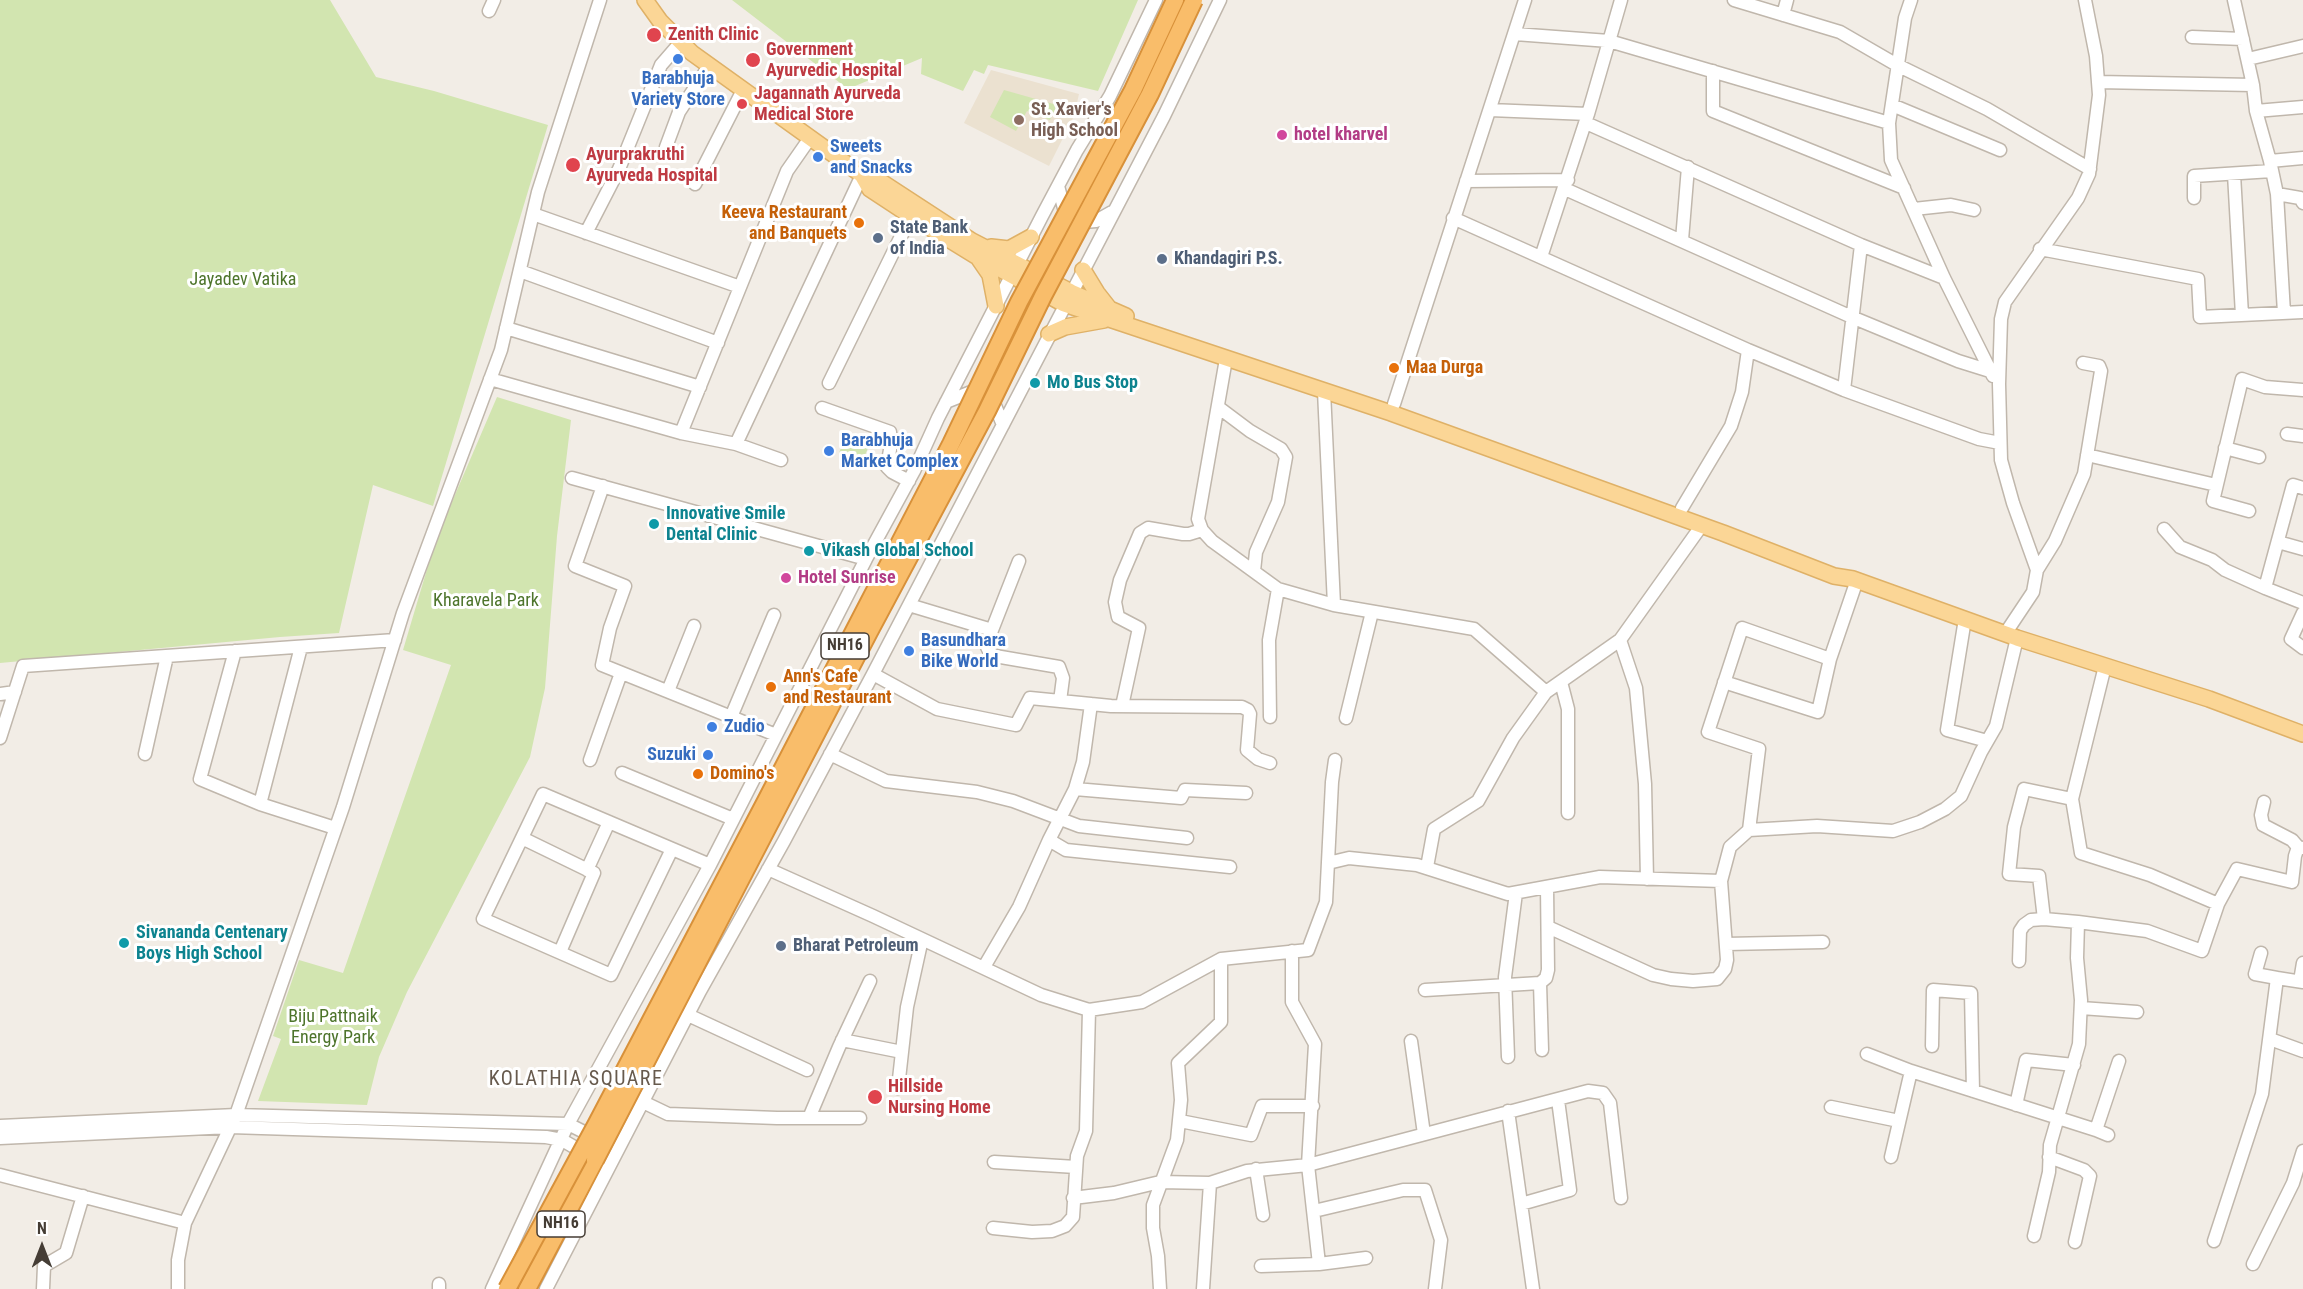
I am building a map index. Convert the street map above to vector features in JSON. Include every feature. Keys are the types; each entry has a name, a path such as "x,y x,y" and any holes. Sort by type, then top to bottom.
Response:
{"highway":[{"name":"NH16","path":"507,1289 766,801 951,444 1019,302 1133,90 1175,0"},
{"name":"NH16","path":"527,1289 869,632 987,411 1043,296 1150,94 1194,0"}],"main road":[{"path":"645,0 660,21 709,66 862,175 880,181 980,251 990,275 996,306"},
{"path":"862,175 870,189 911,216 1067,298 1202,346 1394,404 1632,495 1834,576 1855,580 2011,636 2210,699 2303,734"},
{"path":"980,251 1009,249 1031,237"},
{"path":"1083,270 1109,314"},
{"path":"1049,334 1109,314"},
{"path":"1202,346 1226,359 1632,495 1682,508 1838,567 1855,580"}],"street":[{"path":"178,1289 178,1260 185,1223 236,1114 335,828 426,549 490,379 506,328 549,158 600,0"},
{"path":"492,1289 568,1124 710,865 866,559 909,481 946,402 1031,237 1077,150 1110,96 1156,0"},
{"path":"546,1289 688,1015 873,674 1067,298 1164,116 1220,0"},
{"path":"1394,404 1525,0"},
{"path":"1541,257 1587,118 1621,0"},
{"path":"1734,0 1840,32 1897,65 1987,109 2090,169"},
{"path":"1783,15 1787,0"},
{"path":"1911,0 1905,18 1889,123 1891,159 1944,278 1990,372 1999,384"},
{"path":"2037,570 2013,503 2001,460 1999,384 2001,319 2005,302 2040,249 2079,198 2090,169 2099,95 2096,56 2085,0"},
{"path":"2234,0 2248,58 2256,111 2277,194 2284,313"},
{"path":"1515,34 1609,40 1889,123"},
{"path":"2192,37 2243,39"},
{"path":"586,233 620,169 661,65 681,42"},
{"path":"2248,58 2303,46"},
{"path":"666,147 679,112 709,66"},
{"path":"1713,71 1713,111 1904,188"},
{"path":"2098,82 2253,85"},
{"path":"695,184 743,90"},
{"path":"1892,105 2000,150"},
{"path":"2256,111 2303,107"},
{"path":"1490,110 1587,118 1688,167 1861,245 1944,278"},
{"path":"681,433 787,171 810,138"},
{"path":"2194,198 2194,177 2234,174 2303,158"},
{"path":"1682,240 1688,167"},
{"path":"2234,174 2242,315"},
{"path":"736,444 862,175"},
{"path":"1466,181 1566,184 1682,240 1854,318 1990,372"},
{"path":"1058,186 1065,212 1073,218 1084,222 1096,221 1113,212"},
{"path":"2277,194 2300,198 2303,203"},
{"path":"1914,209 1951,205 1974,210"},
{"path":"533,214 740,287"},
{"path":"829,383 911,216"},
{"path":"1453,218 1748,350 1844,390 1979,439 2000,443"},
{"path":"1844,390 1861,245"},
{"path":"2040,249 2198,279 2200,317 2303,312"},
{"path":"520,271 718,343"},
{"path":"506,328 700,387"},
{"path":"1682,508 1731,426 1742,392 1748,350"},
{"path":"1226,359 1198,519 1202,530 1212,541 1278,589 1334,605 1474,629 1546,692"},
{"path":"1548,927 1653,975 1671,979 1710,981 1717,979 1725,969 1726,944 1720,881 1730,847 1749,830 1817,826 1893,831 1920,822 1945,809 1961,796 1996,726 2011,636 2033,592 2037,570 2055,541 2084,474 2101,371 2100,366 2084,363"},
{"path":"490,379 681,433 736,444 781,460"},
{"path":"2249,511 2213,501 2242,379 2265,387 2303,390"},
{"path":"1324,391 1334,605"},
{"path":"946,402 972,392 984,393 994,403 1003,425"},
{"path":"1218,407 1250,431 1281,449 1286,457 1278,502 1256,552 1254,572"},
{"path":"822,408 890,432 891,444 887,467 909,481"},
{"path":"2287,434 2303,436"},
{"path":"2225,448 2259,457"},
{"path":"2087,455 2216,485"},
{"path":"572,478 866,559"},
{"path":"2265,588 2294,485 2303,488"},
{"path":"603,486 575,566 625,586 610,628 602,665 776,735"},
{"path":"1427,867 1434,829 1478,801 1513,738 1546,692 1620,640 1702,525"},
{"path":"1122,706 1139,628 1118,617 1115,602 1120,580 1140,533 1148,528 1183,534 1202,530"},
{"path":"2164,529 2180,547 2212,560 2224,570 2303,603"},
{"path":"2278,542 2303,549"},
{"path":"1019,561 987,647 995,656 1059,667 1062,678 1060,701"},
{"path":"1724,682 1818,712 1830,659 1855,580"},
{"path":"1270,717 1269,640 1278,589"},
{"path":"909,605 992,630"},
{"path":"1346,718 1372,612"},
{"path":"2303,612 2291,639 2303,648"},
{"path":"731,717 774,615"},
{"path":"1965,619 1947,730 1987,741"},
{"path":"668,692 694,626"},
{"path":"1749,830 1759,749 1708,732 1742,628 1830,659"},
{"path":"0,738 23,666 395,640"},
{"path":"1620,640 1636,688 1645,784 1647,879"},
{"path":"260,804 301,647"},
{"path":"235,651 200,779 260,804 335,828"},
{"path":"145,754 167,656"},
{"path":"2105,666 2072,799 2081,853 2150,875 2218,904"},
{"path":"590,760 621,673"},
{"path":"873,674 937,709 1016,724 1030,698 1122,706 1242,707 1250,714 1247,750 1258,759 1270,763"},
{"path":"1561,682 1568,709 1568,813"},
{"path":"0,694 15,692"},
{"path":"984,967 1019,907 1059,818 1075,789 1083,762 1091,704"},
{"path":"830,754 886,781 977,792 1013,801 1079,825 1187,838"},
{"path":"768,869 1041,995 1089,1010 1142,1002 1221,959 1308,950 1326,902 1335,760"},
{"path":"622,773 733,819"},
{"path":"1075,789 1181,798 1185,790 1246,793"},
{"path":"2044,919 2038,876 2009,874 2014,827 2024,789 2072,799"},
{"path":"672,849 611,975 483,918 543,794 710,865"},
{"path":"2019,961 2020,930 2031,920 2044,919 2147,931 2202,951 2218,904 2237,869 2292,882 2295,856 2301,847 2288,837 2263,825 2261,815 2264,802"},
{"path":"587,870 609,822"},
{"path":"522,838 594,873 560,952"},
{"path":"1049,840 1066,850 1230,867"},
{"path":"1328,863 1349,858 1427,867 1508,894 1600,877 1720,881"},
{"path":"1425,990 1540,982 1546,978 1548,970 1547,887"},
{"path":"1508,1057 1506,985 1516,892"},
{"path":"2034,1236 2049,1172 2049,1157 2056,1118 2079,1044 2081,1008 2077,958 2078,922"},
{"path":"898,1088 907,1007 922,939"},
{"path":"1726,944 1823,942"},
{"path":"1292,951 1292,1002 1315,1044 1308,1165 1319,1264"},
{"path":"2261,953 2255,974 2301,982 2303,963"},
{"path":"1160,1289 1152,1217 1160,1182 1177,1140 1180,1121 1178,1063 1221,1022 1221,959"},
{"path":"2214,1241 2262,1094 2277,978"},
{"path":"809,1118 870,981"},
{"path":"1540,982 1542,1050"},
{"path":"1932,1046 1933,990 1971,993 1973,1091"},
{"path":"2081,1008 2137,1012"},
{"path":"993,1228 1032,1232 1052,1231 1065,1226 1073,1217 1077,1156 1086,1131 1089,1010"},
{"path":"688,1015 807,1070"},
{"path":"2270,1039 2303,1051"},
{"path":"842,1040 902,1052"},
{"path":"1411,1041 1424,1134"},
{"path":"1867,1054 1911,1071 2102,1133 2119,1061"},
{"path":"2016,1105 2026,1060 2074,1065"},
{"path":"1891,1157 1911,1071"},
{"path":"1073,1198 1114,1193 1160,1182 1210,1183 1256,1169 1308,1165 1508,1111 1558,1100 1588,1090 1603,1093 1610,1103 1621,1198"},
{"path":"1521,1204 1570,1190 1558,1100"},
{"path":"643,1102 668,1114 860,1118"},
{"path":"1180,1121 1251,1136 1262,1106 1313,1106"},
{"path":"1831,1107 1899,1121"},
{"path":"1508,1111 1533,1289"},
{"path":"0,1126 236,1114 568,1124 619,1150"},
{"path":"0,1138 230,1127 534,1137 562,1140 610,1167"},
{"path":"2253,1264 2293,1183 2303,1154"},
{"path":"2049,1157 2084,1170 2090,1176 2075,1242"},
{"path":"994,1162 1076,1167"},
{"path":"1256,1169 1263,1215"},
{"path":"0,1175 185,1223"},
{"path":"1203,1289 1210,1183"},
{"path":"1314,1211 1403,1190 1425,1190 1441,1240 1435,1289"},
{"path":"43,1289 44,1266 66,1253 83,1196"},
{"path":"1261,1266 1319,1264 1366,1258"}],"shaded area":[{"name":"St. Xavier's High School","path":"991,70 1079,94 1074,116 1049,166 964,123"}],"green space":[{"name":"Jayadev Vatika","path":"0,0 330,0 376,77 434,91 548,125 433,506 373,485 339,633 0,663"},
{"path":"732,0 1138,0 1098,91 988,65 984,74 974,70 963,91 921,74 922,58 848,89"},
{"path":"1004,90 1057,105 1050,120 1027,111 1016,131 990,117"},
{"name":"Kharavela Park","path":"497,397 571,420 557,536 545,688 530,757 407,992 379,1057 367,1105 258,1101 281,1039 273,1036 299,960 343,973 451,665 403,650 436,539"},
{"path":"844,440 868,448 861,465 839,453"}],"place":[{"name":"Zenith Clinic","path":"654,35"},
{"name":"Barabhuja Variety Store","path":"678,59"},
{"name":"Government Ayurvedic Hospital","path":"753,60"},
{"name":"Jagannath Ayurveda Medical Store","path":"742,104"},
{"name":"St. Xavier's High School","path":"1019,120"},
{"name":"hotel kharvel","path":"1282,135"},
{"name":"Sweets and Snacks","path":"818,157"},
{"name":"Ayurprakruthi Ayurveda Hospital","path":"573,165"},
{"name":"Keeva Restaurant and Banquets","path":"859,223"},
{"name":"State Bank of India","path":"878,238"},
{"name":"Khandagiri P.S.","path":"1162,259"},
{"name":"Maa Durga","path":"1394,368"},
{"name":"Mo Bus Stop","path":"1035,383"},
{"name":"Barabhuja Market Complex","path":"829,451"},
{"name":"Innovative Smile Dental Clinic","path":"654,524"},
{"name":"Vikash Global School","path":"809,551"},
{"name":"Hotel Sunrise","path":"786,578"},
{"name":"Basundhara Bike World","path":"909,651"},
{"name":"Ann's Cafe and Restaurant","path":"771,687"},
{"name":"Zudio","path":"712,727"},
{"name":"Suzuki","path":"708,755"},
{"name":"Domino's","path":"698,774"},
{"name":"Sivananda Centenary Boys High School","path":"124,943"},
{"name":"Bharat Petroleum","path":"781,946"},
{"name":"Hillside Nursing Home","path":"875,1097"}],"district":[{"name":"KOLATHIA SQUARE","path":"576,1080"}],"park label":[{"name":"Biju Pattnaik Energy Park","path":"333,1027"}]}
